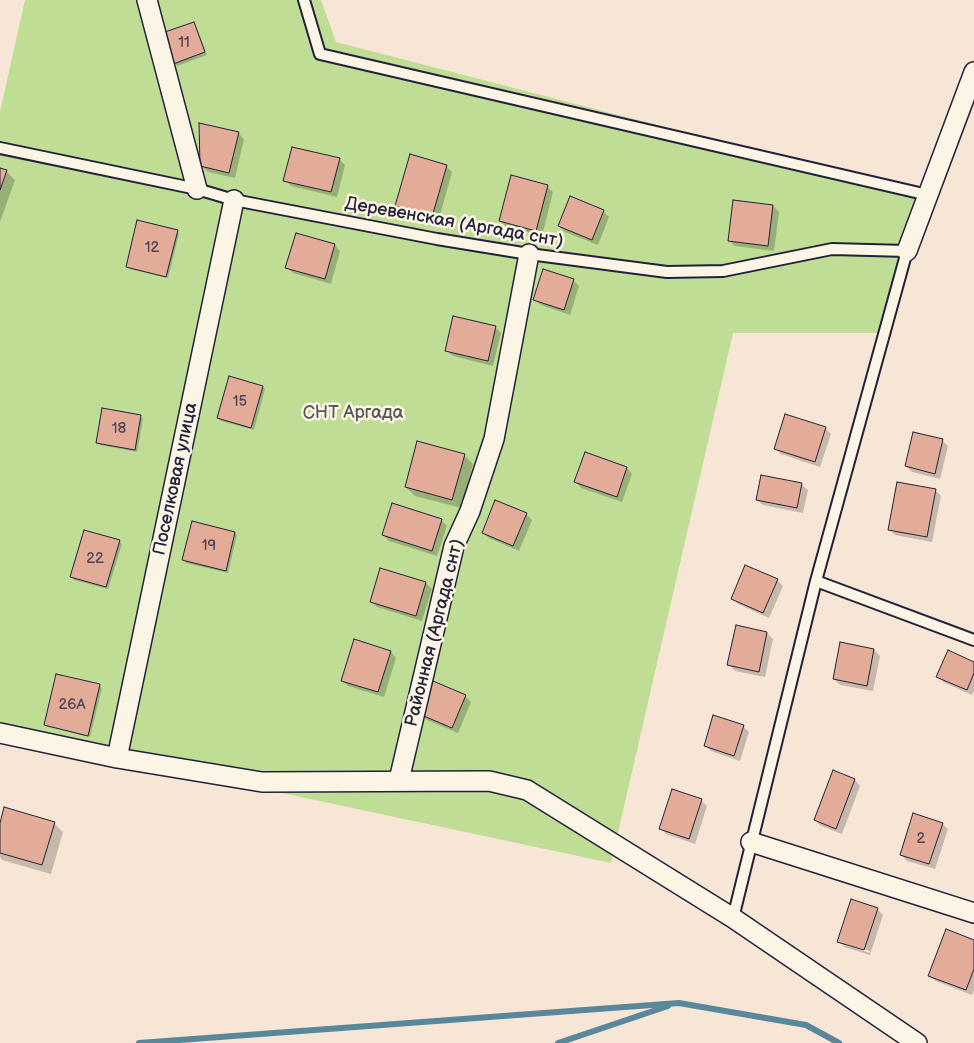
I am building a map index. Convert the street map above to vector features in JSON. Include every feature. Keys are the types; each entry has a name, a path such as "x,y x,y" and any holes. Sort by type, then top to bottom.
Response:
{"street":[{"path":"147,0 196,189"},
{"path":"907,252 974,72"},
{"name":"Поселковая улица","path":"118,758 234,200"},
{"name":"Районная (Аргада снт)","path":"399,780 454,546 470,511 494,439 529,254"},
{"path":"0,733 118,758 262,782 489,781 527,790 733,918 917,1043"},
{"path":"751,842 974,913"}],"lane":[{"path":"304,0 320,54 928,195"},
{"name":"Деревенская (Аргада снт)","path":"0,148 196,189 234,200 437,239 529,254 667,272 723,271 832,249 907,252"},
{"path":"733,918 816,581 907,252"},
{"path":"816,581 974,640"}],"green space":[{"name":"СНТ Аргада","path":"25,0 321,0 336,42 928,195 885,333 733,333 611,863 0,733 0,112"}],"building":[{"path":"194,22 205,52 173,64 162,33"},
{"path":"199,123 239,132 229,173 200,166"},
{"path":"292,147 340,158 331,192 283,181"},
{"path":"410,154 447,165 432,217 395,206"},
{"path":"0,168 7,170 0,190"},
{"path":"511,175 548,185 536,231 499,221"},
{"path":"570,196 604,210 592,240 558,226"},
{"path":"733,200 773,205 768,246 728,241"},
{"path":"137,220 178,230 166,277 126,267"},
{"path":"296,233 335,244 325,279 285,268"},
{"path":"543,269 574,279 564,310 533,300"},
{"path":"453,316 496,326 488,361 445,351"},
{"path":"229,376 263,386 251,428 217,418"},
{"path":"102,408 141,415 135,450 96,443"},
{"path":"785,414 826,427 815,462 774,449"},
{"path":"913,432 943,439 935,474 905,466"},
{"path":"417,441 465,454 452,500 405,487"},
{"path":"585,452 627,467 617,497 574,482"},
{"path":"761,475 802,483 797,508 756,500"},
{"path":"897,482 936,489 927,537 888,530"},
{"path":"495,500 527,513 513,546 482,533"},
{"path":"392,503 442,519 432,551 382,535"},
{"path":"192,521 235,532 226,571 182,560"},
{"path":"84,530 120,540 106,587 70,577"},
{"path":"745,565 778,579 763,613 731,599"},
{"path":"380,568 426,582 416,616 370,602"},
{"path":"736,625 767,632 759,672 727,665"},
{"path":"354,639 391,651 378,692 341,681"},
{"path":"840,642 874,649 867,686 833,679"},
{"path":"948,650 974,662 974,673 967,690 936,677"},
{"path":"56,674 100,684 88,736 44,725"},
{"path":"433,681 466,695 452,728 419,714"},
{"path":"713,715 744,725 734,756 704,746"},
{"path":"833,770 855,779 836,829 814,820"},
{"path":"672,789 702,799 689,839 659,829"},
{"path":"4,807 55,822 42,865 0,853 0,823"},
{"path":"913,813 943,823 929,864 900,855"},
{"path":"851,899 878,908 864,950 837,942"},
{"path":"946,929 974,940 974,969 966,990 928,976"}],"waterway":[{"path":"139,1043 679,1003 806,1025 839,1043"},
{"path":"558,1043 668,1006"}]}
